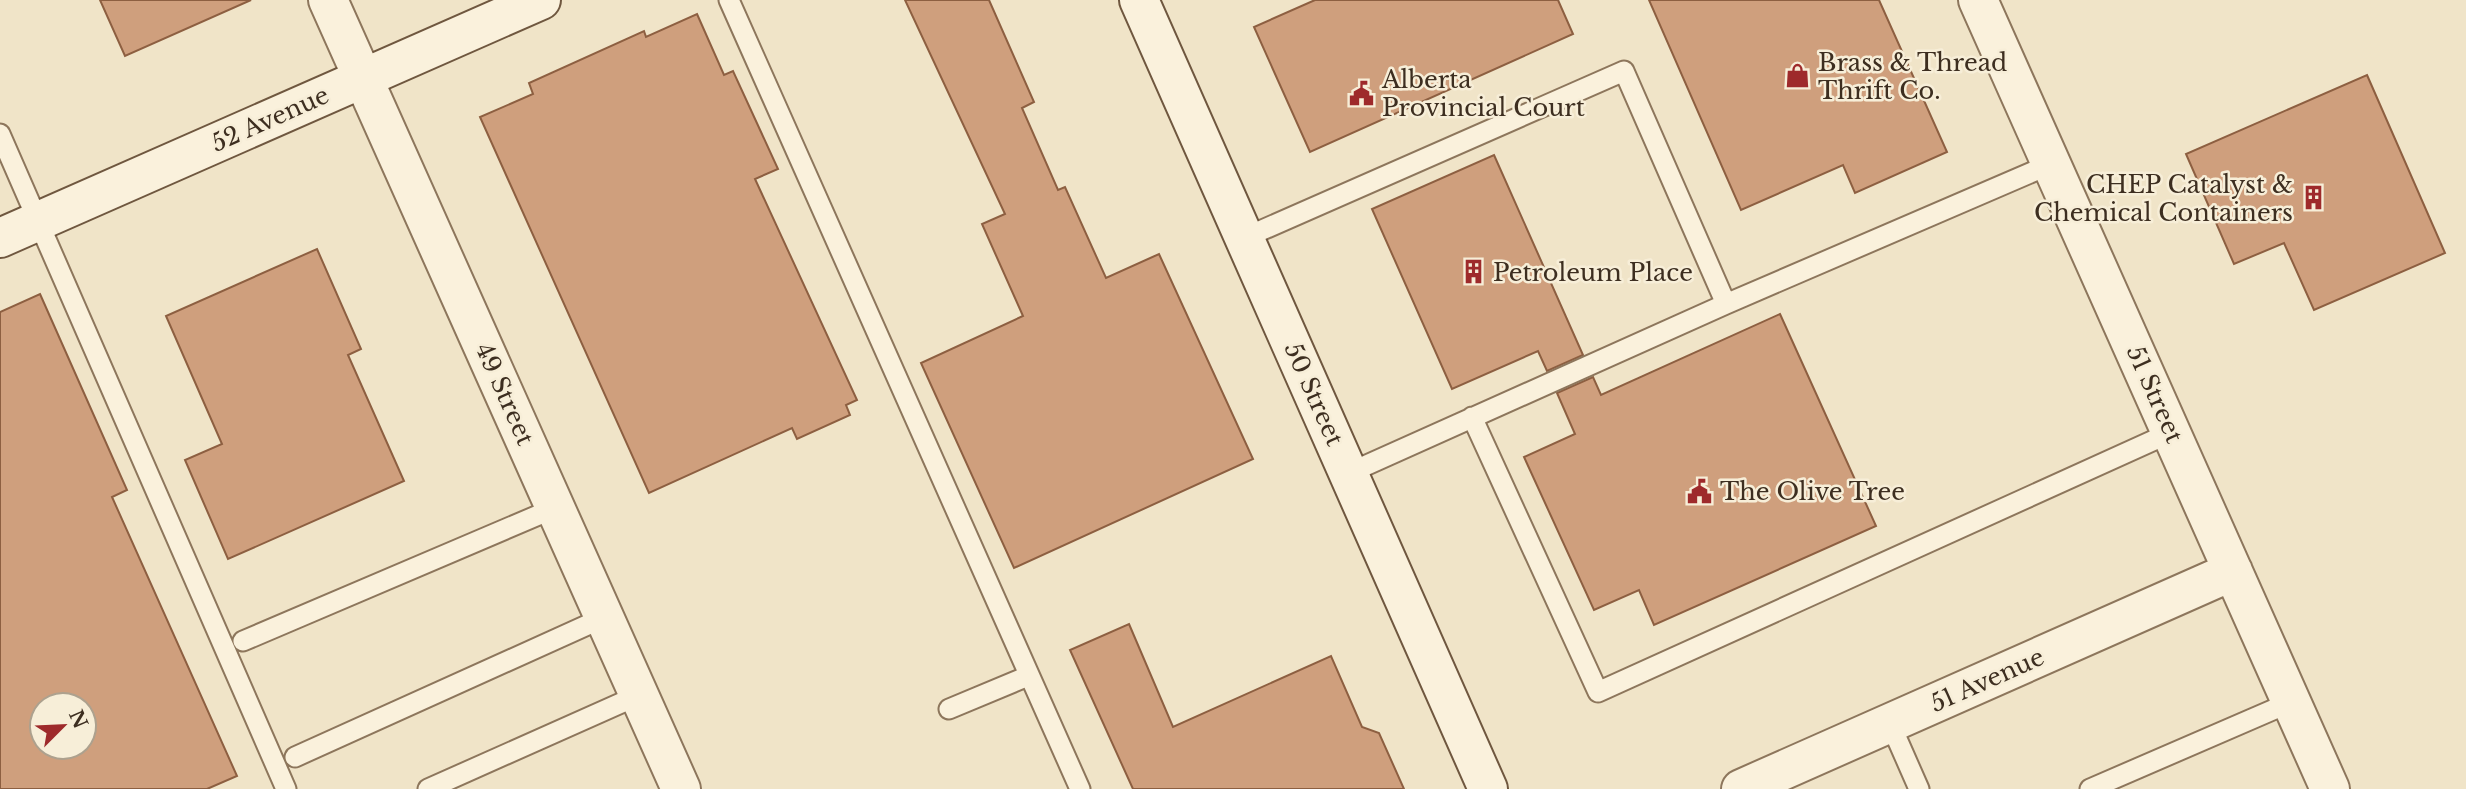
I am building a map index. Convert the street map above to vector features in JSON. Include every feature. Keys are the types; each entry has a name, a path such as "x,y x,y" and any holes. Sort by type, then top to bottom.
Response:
{"street":[{"name":"49 Street","path":"328,0 681,789"},
{"name":"52 Avenue","path":"0,238 541,0"},
{"name":"50 Street","path":"1139,0 1489,789"},
{"name":"51 Street","path":"1978,0 2330,789"},
{"name":"51 Avenue","path":"1741,789 2233,571"}],"lane":[{"path":"729,0 1080,789"},
{"path":"1244,239 1624,71 1726,304"},
{"path":"0,134 286,789"},
{"path":"1349,474 1726,304 2051,163"},
{"path":"1472,417 1598,692 2172,432"},
{"path":"243,641 555,508"},
{"path":"295,757 605,617"},
{"path":"949,709 1028,676"},
{"path":"428,789 639,695"},
{"path":"2090,789 2291,702"},
{"path":"1890,723 1919,789"}],"building":[{"path":"100,0 251,0 125,56"},
{"path":"905,0 989,0 1034,102 1022,108 1058,190 1065,187 1106,278 1159,254 1253,459 1014,568 921,363 1023,316 982,224 1005,214"},
{"name":"Alberta Provincial Court","path":"1315,0 1558,0 1573,34 1310,152 1254,27"},
{"name":"Brass & Thread Thrift Co.","path":"1649,0 1879,0 1947,152 1855,193 1843,165 1741,210"},
{"path":"697,14 724,75 733,71 778,169 755,179 857,400 846,405 850,415 797,439 792,428 649,493 480,117 533,94 529,83 644,31 646,37"},
{"name":"CHEP Catalyst & Chemical Containers","path":"2367,75 2445,253 2314,310 2284,243 2234,264 2186,154"},
{"name":"Petroleum Place","path":"1494,155 1583,355 1547,371 1538,351 1452,389 1372,209"},
{"path":"317,249 361,349 348,355 404,481 228,559 185,460 222,444 166,316"},
{"path":"40,294 127,490 112,497 237,776 207,789 0,789 0,312"},
{"name":"The Olive Tree","path":"1780,314 1876,526 1654,625 1639,590 1594,610 1524,457 1575,434 1557,393 1593,377 1601,395"},
{"path":"1129,624 1173,727 1331,656 1362,727 1379,733 1404,789 1133,789 1070,650"}],"place":[{"name":"Brass & Thread Thrift Co.","path":"1798,76"},
{"name":"Alberta Provincial Court","path":"1362,93"},
{"name":"CHEP Catalyst & Chemical Containers","path":"2313,198"},
{"name":"Petroleum Place","path":"1473,272"},
{"name":"The Olive Tree","path":"1700,491"}]}
